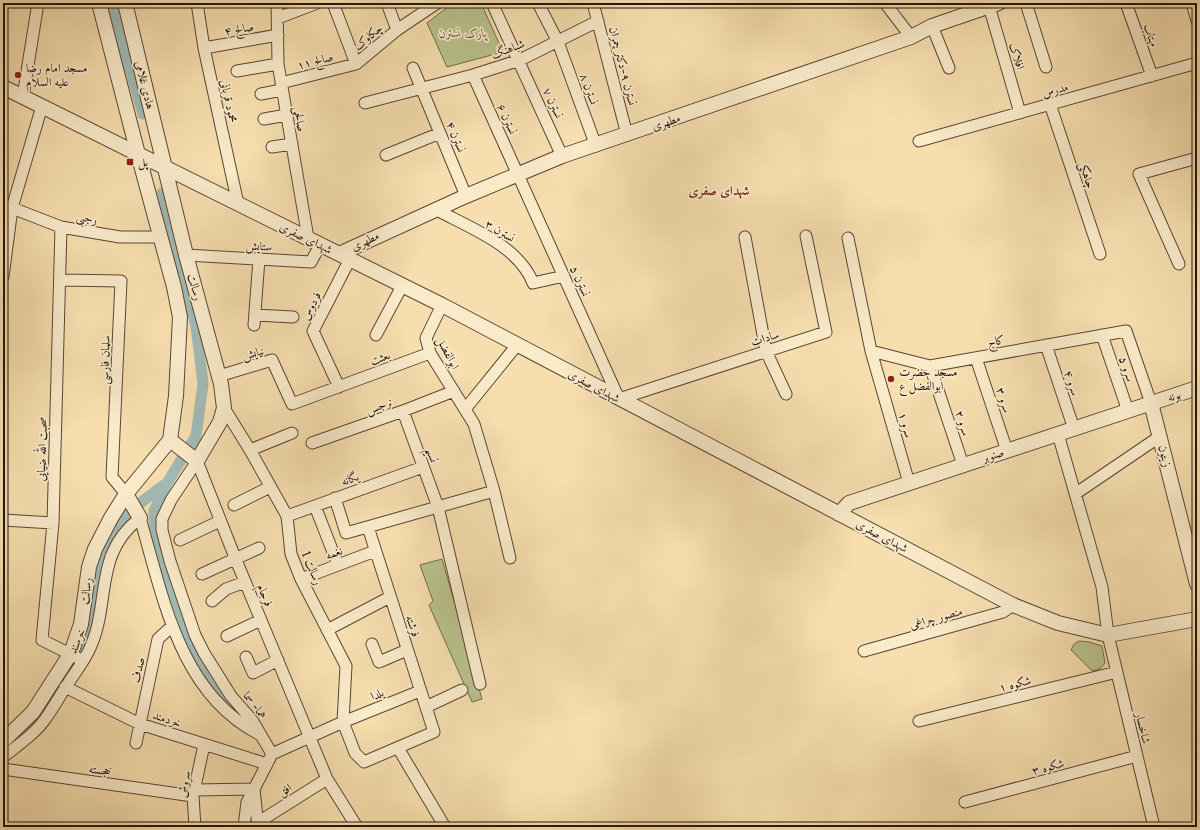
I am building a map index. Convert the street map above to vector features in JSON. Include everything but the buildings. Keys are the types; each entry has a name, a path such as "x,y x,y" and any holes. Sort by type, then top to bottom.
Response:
{"street":[{"path":"23,96 38,3"},
{"name":"هادی غلامی","path":"125,3 165,167"},
{"name":"محمود قربانی","path":"197,3 204,48 238,204"},
{"name":"صالحی","path":"277,3 278,64 292,144 314,242"},
{"path":"278,18 317,3"},
{"path":"333,3 356,64"},
{"path":"387,3 397,30"},
{"name":"چکاوک","path":"356,64 397,30 437,3"},
{"name":"نسترن ۷","path":"492,3 520,60 562,156"},
{"name":"نسترن ۸","path":"538,3 558,42 596,146"},
{"name":"نسترن ۹-دکتر چمران","path":"593,3 627,136"},
{"path":"885,3 911,37"},
{"path":"1026,3 1046,67"},
{"name":"مهتاب","path":"1126,3 1152,76"},
{"path":"1192,3 1197,21"},
{"name":"هادی غلامی","path":"101,4 138,154"},
{"name":"مطهری","path":"344,256 436,209 562,156 627,136 911,37 932,26 994,5"},
{"name":"افلاک","path":"994,5 1020,113"},
{"name":"شباهنگ","path":"365,103 473,75 520,60 598,22"},
{"path":"932,26 949,68"},
{"name":"صالح ۴","path":"204,48 278,35"},
{"name":"مدرس","path":"919,141 1197,63"},
{"path":"237,71 278,64"},
{"name":"صالح ۱۱","path":"261,94 356,64"},
{"name":"نسترن ۴","path":"414,68 466,196"},
{"name":"نسترن ۶","path":"473,75 518,174"},
{"name":"شهدای صفری","path":"3,87 442,305 1013,605 1058,623 1108,635 1197,619"},
{"name":"چاهکی","path":"1050,104 1100,254"},
{"path":"3,277 6,228 42,106"},
{"path":"264,119 287,115"},
{"path":"386,155 440,133"},
{"path":"272,147 292,144"},
{"name":"رسالت","path":"3,741 33,712 71,653 82,624 89,566 96,549 111,518 126,494 170,440 176,396 180,317 174,287 138,154"},
{"path":"1179,264 1139,174 1197,158"},
{"name":"رسالت","path":"165,167 186,255 219,376 224,408 220,422 197,461"},
{"name":"نسترن ۵","path":"518,174 619,399"},
{"name":"رجبی","path":"12,208 61,227 120,237 160,237"},
{"name":"نسترن ۳","path":"436,209 508,249 528,269 533,282 564,276"},
{"name":"صحبت الله ضیایی","path":"61,227 61,280 53,523 42,640 71,653"},
{"name":"سادات","path":"619,399 826,332 806,236"},
{"path":"745,237 766,351 786,394"},
{"name":"سرو ۱","path":"848,238 871,351 909,483"},
{"name":"ستایش","path":"186,255 311,262 314,242"},
{"name":"فردوس","path":"339,388 313,331 344,256"},
{"path":"259,259 255,320 293,316"},
{"name":"سلمان فارسی","path":"61,280 121,281 112,477 126,494"},
{"path":"376,335 402,286"},
{"name":"ابوالفضل","path":"442,305 426,338 430,353 466,408 474,424 494,491 510,558"},
{"name":"کاج","path":"871,351 930,366 1126,331"},
{"name":"زیتون","path":"1126,331 1151,403 1197,584"},
{"name":"سرو ۵","path":"1102,335 1128,411"},
{"path":"466,408 517,345"},
{"name":"سرو ۴","path":"1046,345 1074,429"},
{"name":"بعثت","path":"292,404 339,388 430,353"},
{"name":"سرو ۳","path":"976,358 1007,451"},
{"name":"نیایش","path":"219,376 272,360 292,404"},
{"name":"سرو ۲","path":"930,366 964,465"},
{"name":"بونه","path":"1151,403 1197,388"},
{"name":"نرجس","path":"312,443 403,411 454,391"},
{"name":"صنوبر","path":"839,514 850,503 1151,403"},
{"name":"رسالت 1","path":"224,408 250,450 287,516 291,554 301,579 346,666 343,722"},
{"name":"نسیم","path":"403,411 422,467 438,507 480,684"},
{"path":"250,450 292,433"},
{"name":"شاخسار","path":"1058,434 1102,587 1108,635 1154,827"},
{"path":"1075,494 1160,436"},
{"path":"170,440 197,461"},
{"name":"فرجام","path":"197,461 245,582 328,778"},
{"name":"هما- سما","path":"197,461 166,508 162,519 162,530 170,561 195,636 231,696 252,720 259,734"},
{"name":"یگانه","path":"287,516 422,467"},
{"path":"234,505 270,487"},
{"path":"336,498 346,533 494,491"},
{"path":"126,494 140,518"},
{"path":"315,506 338,565"},
{"name":"هما- سما","path":"140,518 172,626 192,669 214,698 234,718 244,727 259,734"},
{"name":"خرسند","path":"3,757 39,726 83,661 90,648 97,628 107,566 120,539 130,525 140,518"},
{"path":"3,520 53,523"},
{"path":"180,540 220,521"},
{"name":"فرشته","path":"368,527 434,732 398,748"},
{"path":"202,574 260,548"},
{"name":"نغمه","path":"301,579 375,551"},
{"path":"212,601 226,589 245,582"},
{"path":"327,630 390,597"},
{"name":"منصور چراغی","path":"864,652 1003,612 1013,605"},
{"path":"226,636 261,620"},
{"name":"صدف","path":"136,743 158,639 172,626"},
{"path":"372,644 379,662 407,650"},
{"path":"71,653 83,661"},
{"path":"246,657 253,673 278,660"},
{"name":"شکوه ۱","path":"919,721 1117,672"},
{"name":"خردمند","path":"65,687 140,724 204,745 269,759"},
{"path":"426,707 462,690"},
{"name":"یلدا","path":"269,759 310,737 343,722 420,691"},
{"path":"343,722 355,753 364,762 398,748 445,827"},
{"path":"244,827 247,802 269,759 267,744 259,734"},
{"name":"سروش","path":"195,827 194,793 204,745"},
{"name":"شکوه ۳","path":"965,802 1137,756"},
{"name":"خجسته","path":"3,769 194,793 254,789"},
{"path":"328,778 357,827"},
{"name":"افق","path":"258,825 328,778"},
{"path":"254,789 258,825"}],"green space":[{"name":"پارک نسترن","path":"453,3 481,3 503,52 447,67 427,23"},
{"path":"442,559 482,699 472,702 429,605 433,601 420,565"},
{"path":"1079,641 1102,646 1105,663 1100,669 1092,671 1071,650 1074,644"}],"waterway":[{"path":"111,3 143,114"},
{"path":"162,193 196,326 203,384 196,436 167,483 154,511 154,525 162,560 193,649 227,702 246,723"},
{"path":"3,748 20,735 41,714 81,653 90,621 100,567 117,525 127,513 164,485"}],"place":[{"name":"مسجد امام رضا علیه السلام","path":"18,75"},
{"name":"پل","path":"130,162"},
{"name":"مسجد حضرت ابوالفضل ع","path":"891,379"}],"district":[{"name":"شهدای صفری","path":"719,190"}]}
